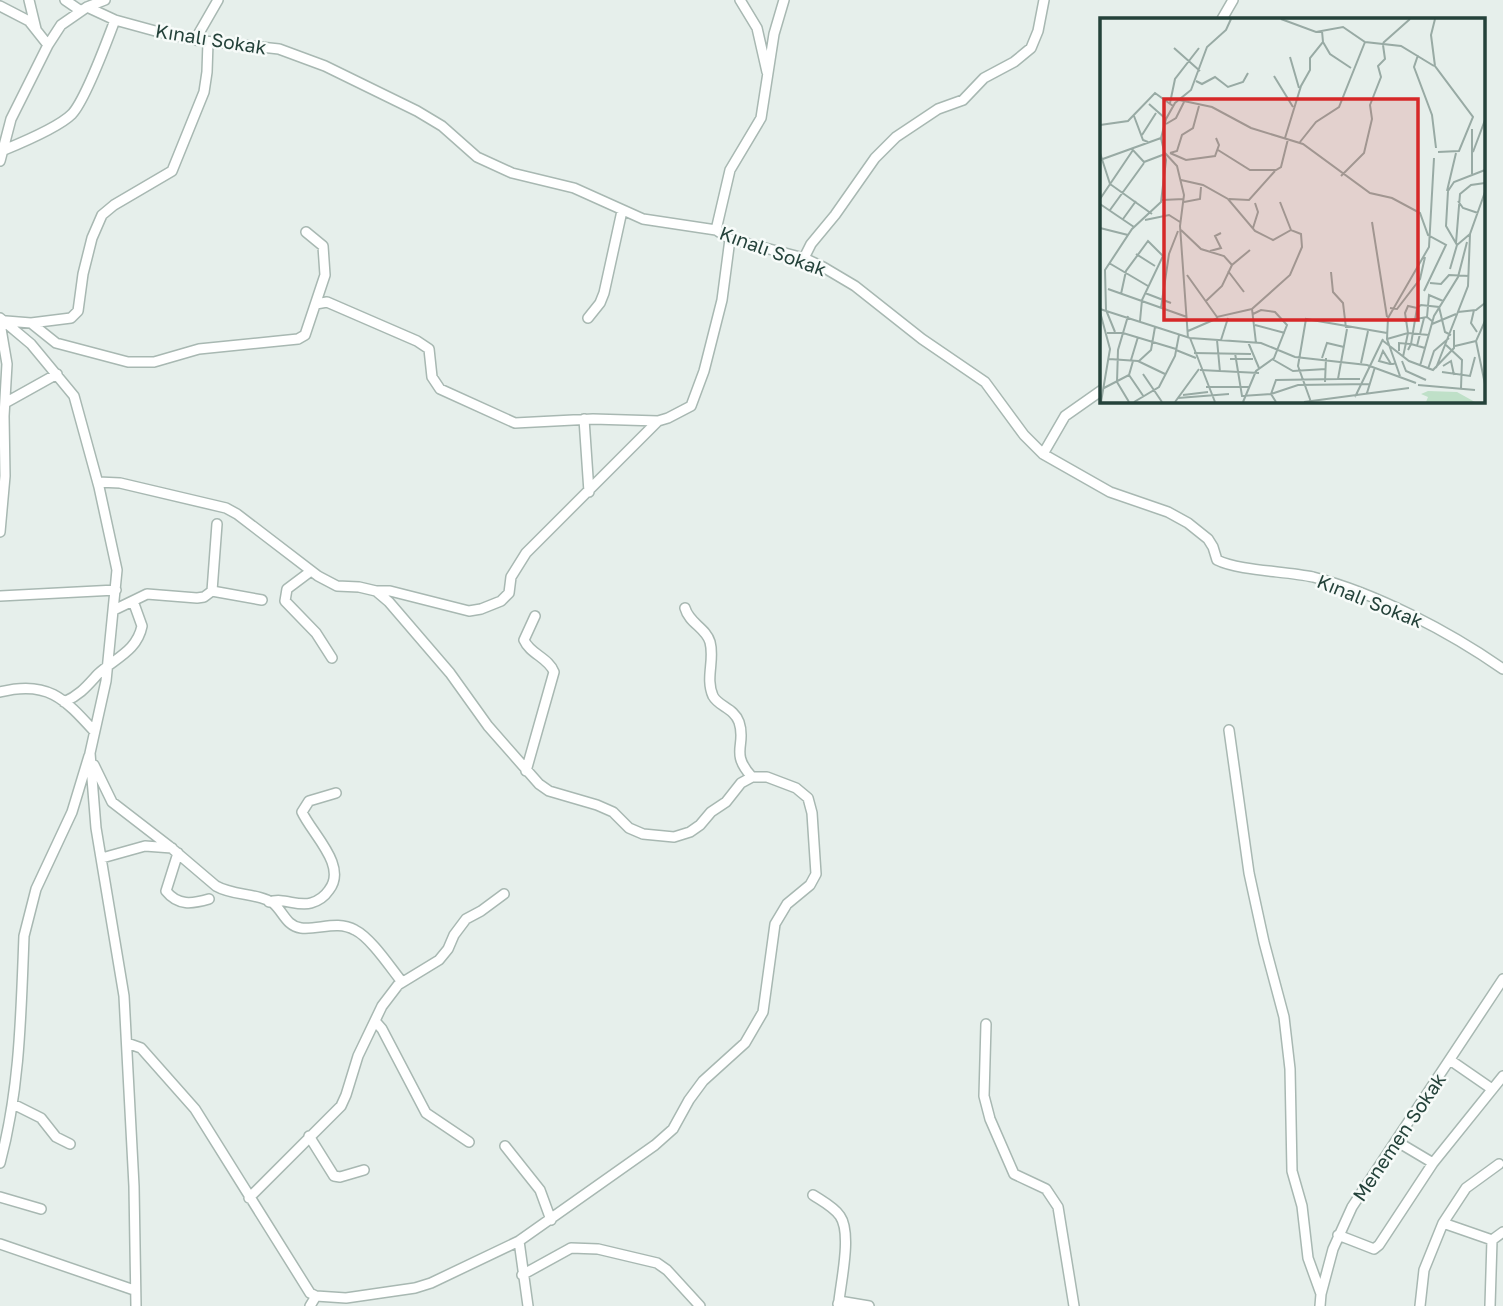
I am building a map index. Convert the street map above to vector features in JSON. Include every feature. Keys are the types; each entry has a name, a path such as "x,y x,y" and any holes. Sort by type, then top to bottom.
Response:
{"street":[{"path":"29,0 37,32"},
{"name":"Kınalı Sokak","path":"65,0 115,20 195,40 279,49 312,61 432,119 484,161 522,176 574,188 643,219 716,230 730,239 804,258 855,286 922,339 985,382 1024,435 1043,454 1110,492 1168,512 1188,523 1208,540 1217,560 1310,577 1350,589 1428,625 1503,669"},
{"path":"0,161 11,119 61,25 84,9 105,0"},
{"path":"195,40 218,0"},
{"path":"740,0 757,27 768,74"},
{"path":"716,230 730,170 761,118 774,34 784,0"},
{"path":"804,258 811,244 875,158 896,137 938,109 962,100 984,78 1014,62 1031,48 1045,0"},
{"path":"1223,18 1233,0"},
{"path":"0,6 29,21 48,45"},
{"path":"4,149 22,143 71,115 86,89 115,20"},
{"path":"1,323 32,323 71,318 78,311 82,274 95,226 102,215 172,171 204,92 208,42"},
{"path":"0,113 11,119"},
{"path":"588,318 604,293 622,211"},
{"path":"32,323 56,343 113,359 143,363 199,349 298,339 305,335 326,275 323,246 306,232"},
{"path":"316,304 327,302 417,341 429,349 432,377 440,390 509,421 527,424 584,419 658,421 679,414 691,406 704,371 722,300 730,239"},
{"path":"0,1163 4,1134 13,1104 21,1034 24,936 36,889 72,812 90,753 106,681 117,570 98,482 74,396 31,344 1,323"},
{"path":"0,532 5,476 7,364 1,323"},
{"path":"5,403 57,374"},
{"path":"1043,454 1065,416 1100,391"},
{"path":"584,419 589,492"},
{"path":"98,482 120,483 226,509 237,514 310,571 337,586 398,593 469,611 491,607 509,593 512,577 526,553 658,421"},
{"path":"212,591 217,524"},
{"path":"310,571 287,589 285,601 316,633 332,658"},
{"path":"0,596 116,590"},
{"path":"127,1043 141,1048 194,1109 310,1293 316,1296 346,1298 381,1294 431,1283 519,1241 551,1220 673,1129 703,1081 745,1043 763,1012 775,924 787,904 810,885 816,874 813,813 808,798 796,788 767,777 752,777 741,783 726,802 711,811 700,825 690,832 674,837 643,834 629,828 613,811 549,791 526,771 488,726 450,673 389,601 376,590"},
{"path":"114,610 141,596 153,594 197,598 212,591 262,600"},
{"path":"64,702 80,694 106,668 123,657 140,635 142,626 133,601"},
{"path":"685,608 689,617 708,636 712,646 709,683 712,693 715,699 733,711 739,723 740,761 752,777"},
{"path":"526,771 554,672 552,666 526,646 524,640 535,617"},
{"path":"0,692 26,687 37,688 75,708 94,731"},
{"path":"1229,730 1249,873 1284,1017 1290,1069 1292,1171 1302,1206 1308,1258 1321,1294"},
{"path":"90,753 95,770 112,802 223,890 269,902 288,922 300,928 337,925 358,931 402,982"},
{"path":"90,753 95,815 120,968 127,1043 134,1186 136,1306"},
{"path":"269,902 278,899 310,904 320,899 332,885 334,867 302,812 309,802 336,793"},
{"path":"102,858 145,846 175,851"},
{"path":"175,851 166,891 173,899 185,903 209,899"},
{"path":"249,1198 341,1106 358,1056 382,1006 402,982 439,961 466,919 505,894"},
{"name":"Menemen Sokak","path":"1320,1306 1338,1235 1360,1195 1503,979"},
{"path":"375,1021 382,1029 426,1114 469,1142"},
{"path":"986,1024 984,1096 990,1119 1014,1174 1046,1189 1058,1207 1074,1306"},
{"path":"1450,1060 1492,1089"},
{"path":"1338,1235 1374,1249 1380,1245 1433,1163 1503,1076"},
{"path":"13,1104 41,1118 56,1137 70,1144"},
{"path":"309,1136 334,1176 340,1177 364,1170"},
{"path":"1396,1141 1433,1163"},
{"path":"505,1146 540,1191 551,1220"},
{"path":"1420,1306 1424,1270 1443,1223 1466,1188 1502,1163"},
{"path":"813,1195 831,1208 843,1222 845,1244 838,1303 869,1306"},
{"path":"0,1197 41,1209"},
{"path":"1443,1223 1492,1240"},
{"path":"1492,1240 1503,1232"},
{"path":"1490,1306 1492,1240"},
{"path":"519,1241 528,1306"},
{"path":"0,1244 134,1290"},
{"path":"522,1275 571,1248 598,1249 657,1263 667,1270 700,1306"},
{"path":"375,1306 381,1294"},
{"path":"310,1306 316,1296"}]}
